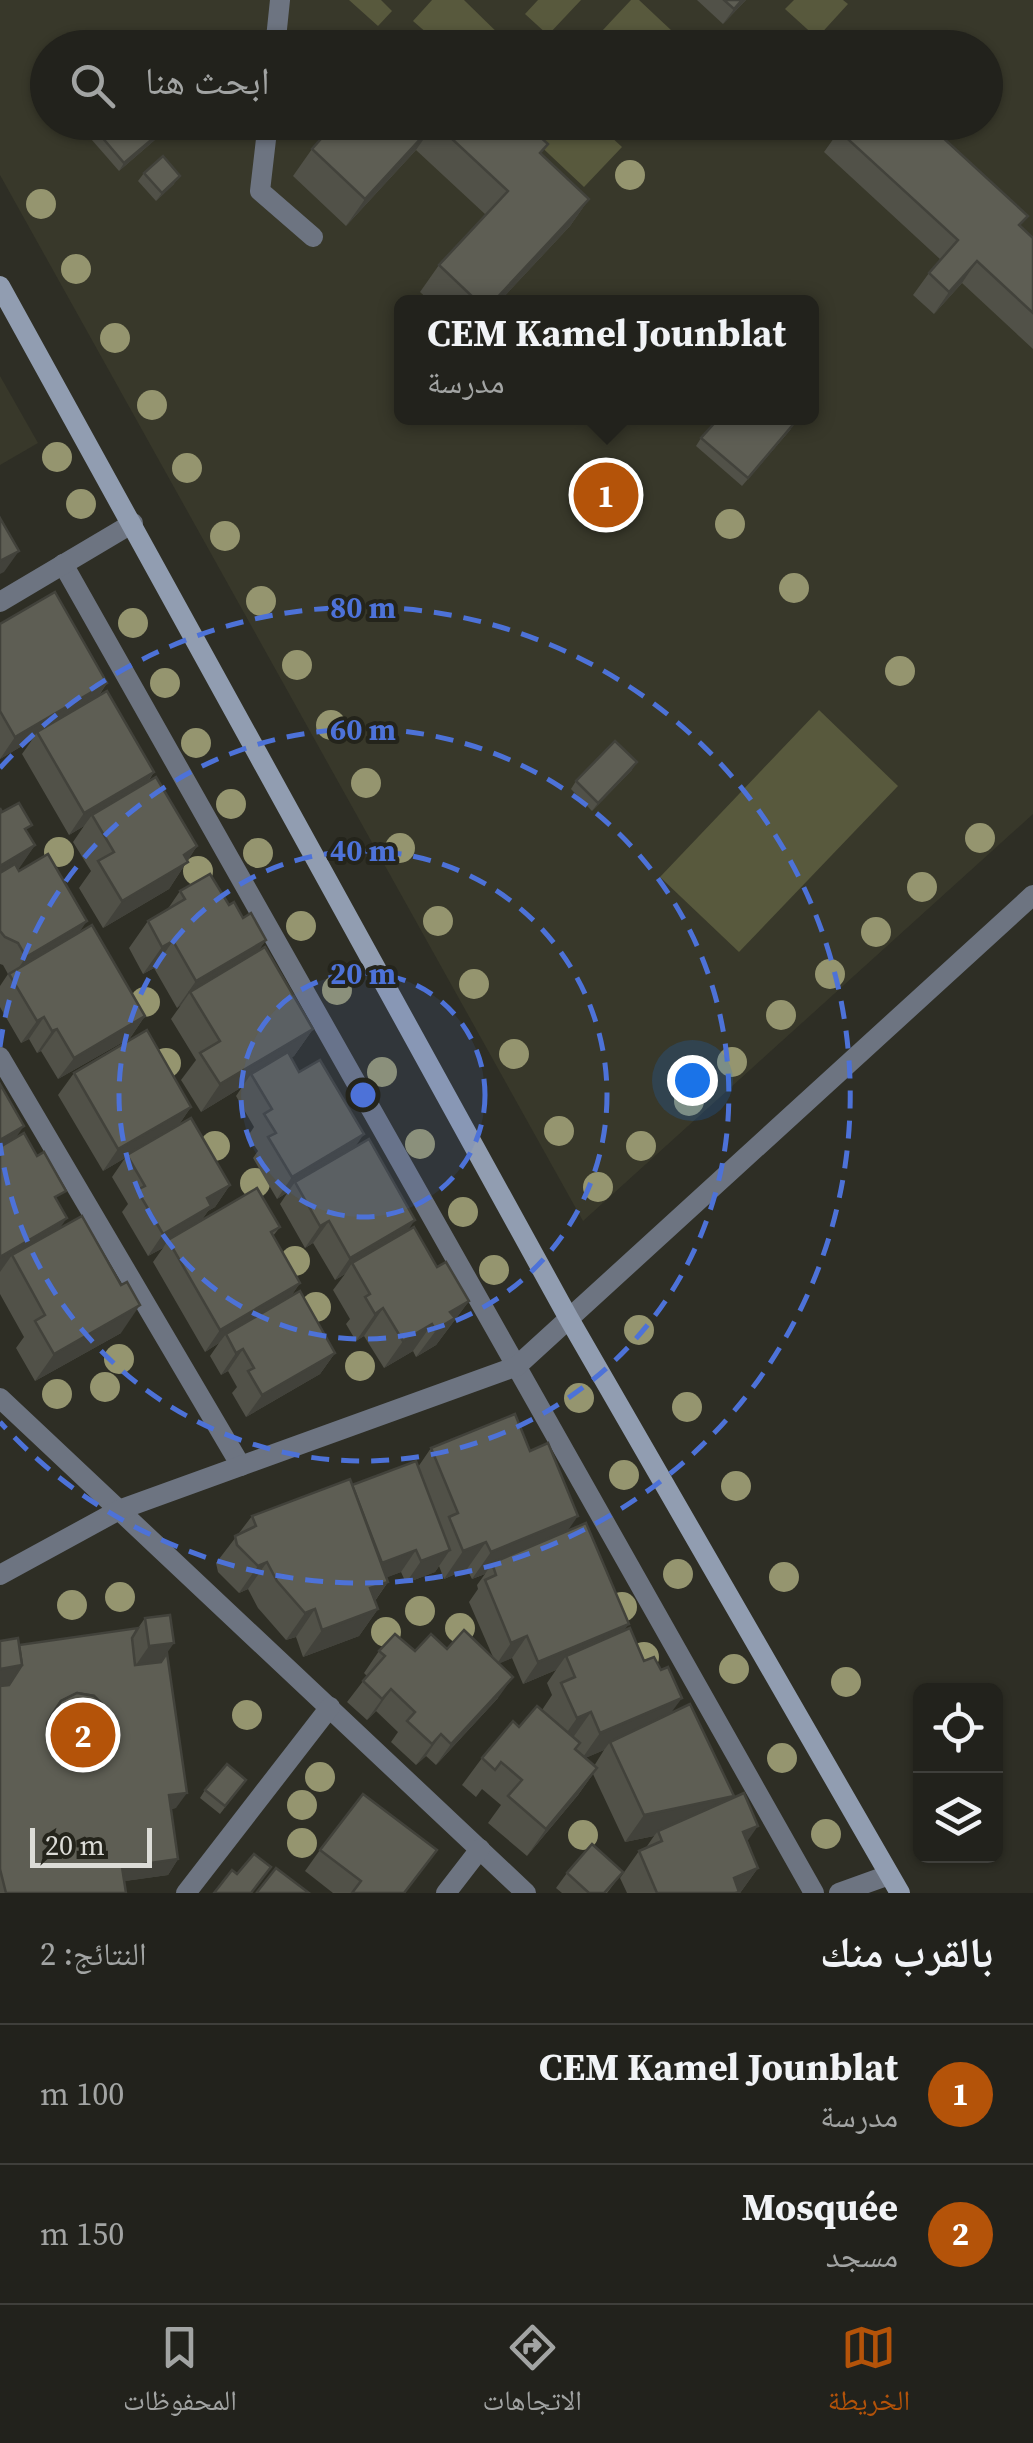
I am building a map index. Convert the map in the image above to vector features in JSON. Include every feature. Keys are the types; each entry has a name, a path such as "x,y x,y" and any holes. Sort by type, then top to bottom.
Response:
{"main road":[{"path":"0,286 568,1317 895,1884"}],"street":[{"path":"277,30 280,0"},
{"path":"266,140 260,190 313,237"},
{"path":"0,602 133,523"},
{"path":"63,564 814,1893"},
{"path":"0,1575 119,1510 517,1366 1033,895"},
{"path":"0,1057 241,1466"},
{"path":"0,1398 526,1893"},
{"path":"186,1893 330,1707"},
{"path":"446,1893 480,1849"},
{"path":"839,1893 895,1884"}],"shaded area":[{"path":"0,0 1033,0 1033,814 583,1221 0,175"},
{"path":"0,376 38,443 0,465"}],"green space":[{"path":"349,0 381,0 392,11 378,26"},
{"path":"432,0 464,0 495,30 423,30 413,21"},
{"path":"538,0 581,0 553,30 543,30 525,14"},
{"path":"631,0 639,0 671,30 603,30"},
{"path":"794,0 843,0 848,4 824,30 808,30 785,9"},
{"path":"534,140 614,140 622,147 584,187"},
{"path":"819,710 898,786 739,952 660,877"}],"building":[{"path":"724,0 742,0 734,9"},
{"path":"104,140 151,140 124,163"},
{"path":"320,140 419,140 365,199 312,149"},
{"path":"453,140 544,140 548,144 540,153 589,199 500,295 471,295 439,265 508,191"},
{"path":"849,140 946,140 1028,216 1019,225 1033,238 1033,313 977,261 949,292 929,273 958,240"},
{"path":"163,156 180,176 162,193 144,173"},
{"path":"713,425 793,425 748,478 701,438"},
{"path":"0,518 19,551 0,561"},
{"path":"55,592 107,683 15,737 0,711 0,624"},
{"path":"107,691 154,772 84,813 37,732"},
{"path":"615,741 637,762 598,803 576,781"},
{"path":"156,777 197,846 184,855 188,862 122,901 98,861 114,852 92,815"},
{"path":"19,803 32,825 25,829 35,845 0,866 0,808 2,812"},
{"path":"48,854 87,921 26,957 18,943 0,931 0,873 15,864 19,871"},
{"path":"210,874 229,905 234,902 243,918 251,913 266,940 196,981 173,941 162,947 148,921 185,899 180,891"},
{"path":"92,925 145,1016 74,1058 57,1029 52,1031 44,1017 37,1021 9,974"},
{"path":"265,947 313,1029 220,1084 200,1053 220,1041 190,992"},
{"path":"147,1030 191,1107 118,1149 74,1073"},
{"path":"288,1052 299,1072 320,1060 364,1134 292,1177 268,1137 276,1133 264,1114 272,1109 251,1074"},
{"path":"0,1084 24,1126 0,1140"},
{"path":"191,1118 230,1185 207,1198 211,1206 163,1234 137,1190 145,1186 127,1155"},
{"path":"24,1133 37,1156 44,1152 66,1191 55,1197 67,1218 0,1257 0,1147"},
{"path":"369,1139 415,1220 350,1258 329,1221 320,1226 295,1182"},
{"path":"257,1188 280,1227 271,1232 300,1283 220,1330 168,1240"},
{"path":"82,1216 121,1285 127,1282 140,1305 54,1354 35,1321 45,1315 12,1255"},
{"path":"414,1227 437,1267 446,1262 469,1301 450,1312 455,1318 435,1330 432,1324 403,1341 383,1308 375,1314 365,1297 370,1294 352,1263"},
{"path":"300,1291 335,1353 262,1395 248,1371 254,1368 243,1349 236,1353 226,1334"},
{"path":"515,1414 530,1451 548,1443 578,1516 491,1552 486,1542 463,1551 449,1517 458,1513 431,1448"},
{"path":"416,1461 450,1550 421,1561 416,1550 382,1563 352,1485"},
{"path":"350,1479 388,1582 370,1588 378,1609 322,1630 315,1609 305,1613 277,1581 267,1562 258,1566 237,1545 235,1536 256,1526 252,1516"},
{"path":"586,1523 629,1624 538,1662 527,1636 511,1643 485,1580 496,1575 492,1563"},
{"path":"170,1615 174,1643 149,1646 145,1618"},
{"path":"138,1628 132,1638 135,1665 161,1662 167,1653 187,1793 169,1795 178,1859 122,1867 126,1893 6,1893 0,1869 0,1686 9,1685 22,1665 19,1645","holes":["77,1693 94,1696 108,1710 111,1730 97,1753 78,1761 59,1755 48,1740 47,1723 61,1701"]},
{"path":"630,1628 644,1661 654,1657 661,1670 668,1667 682,1698 600,1733 591,1712 577,1718 561,1683 575,1677 566,1656"},
{"path":"464,1630 513,1677 451,1744 441,1734 432,1744 407,1721 415,1712 391,1689 382,1699 363,1681 385,1656 379,1651 395,1634 415,1651 431,1634 447,1649"},
{"path":"18,1638 22,1665 0,1669 0,1641"},
{"path":"77,1693 94,1696 108,1710 111,1730 101,1747 82,1754 63,1748 52,1734 51,1716 61,1701"},
{"path":"690,1704 734,1796 644,1815 610,1742"},
{"path":"537,1706 580,1743 575,1749 597,1768 546,1829 508,1796 522,1780 501,1762 495,1770 482,1758 513,1721 519,1727"},
{"path":"227,1764 246,1780 225,1806 205,1790"},
{"path":"744,1793 758,1826 743,1832 758,1868 734,1878 739,1892 657,1893 639,1851 662,1841 658,1831"},
{"path":"363,1794 437,1850 404,1893 352,1893 361,1881 320,1850"},
{"path":"592,1844 623,1872 604,1893 589,1893 567,1873"},
{"path":"254,1854 271,1867 251,1893 214,1893 232,1870 237,1874"},
{"path":"276,1868 309,1893 257,1892"}],"place":[{"name":"CEM Kamel Jounblat","path":"606,495"},
{"name":"Mosquée","path":"83,1735"}]}
